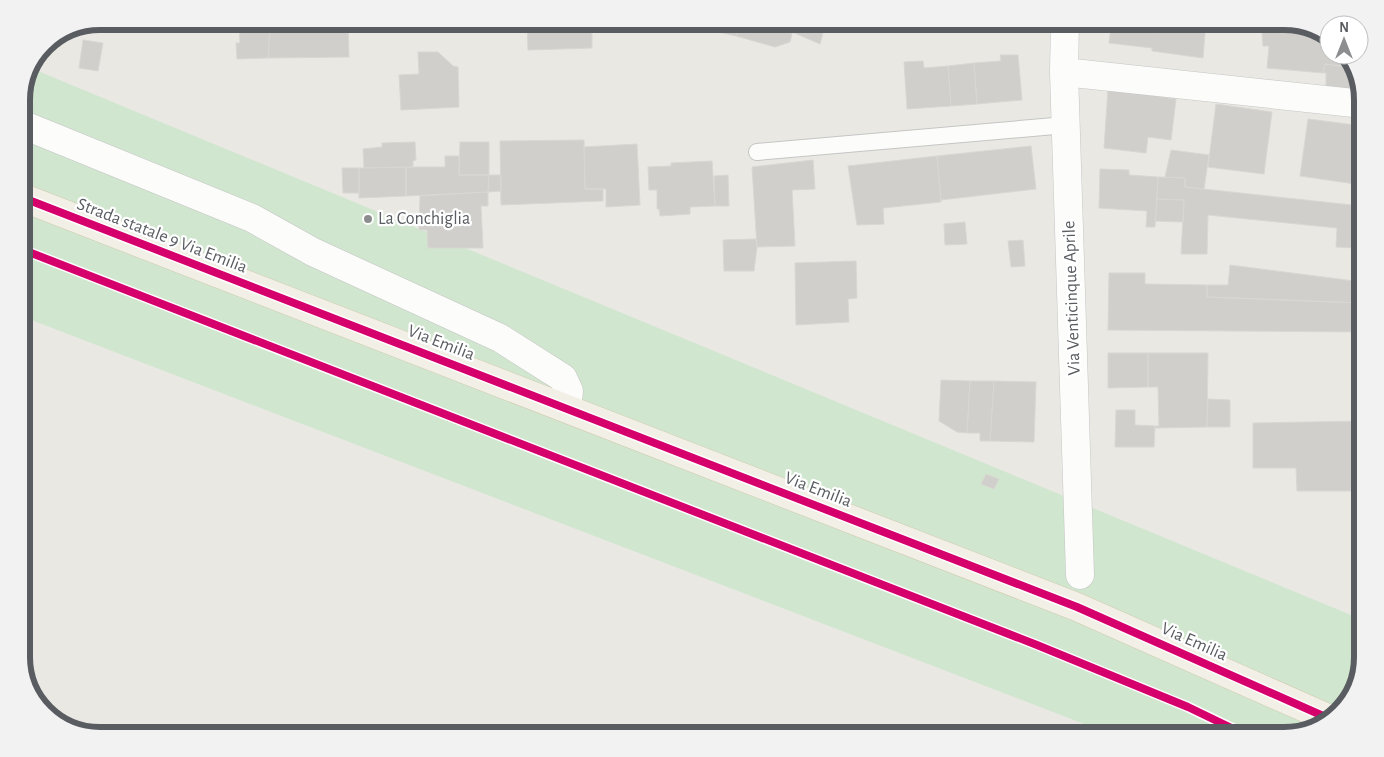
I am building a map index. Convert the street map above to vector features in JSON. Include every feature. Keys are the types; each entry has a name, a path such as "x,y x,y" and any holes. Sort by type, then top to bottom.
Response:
{"main road":[{"name":"Strada statale 9 Via Emilia","path":"30,200 291,302"},
{"name":"Via Emilia","path":"291,302 1077,607 1323,716"}],"street":[{"name":"Via Venticinque Aprile","path":"1065,30 1064,72 1080,575"},
{"path":"1064,72 1354,103"},
{"path":"30,128 252,218 313,252 500,338 563,378 569,391 567,408"}],"lane":[{"path":"757,152 1066,125"}],"green space":[{"path":"36,70 1354,616 1354,657 1352,675 1347,688 1337,703 1327,713 1311,722 1284,727 1092,727 30,319 30,95"}],"building":[{"path":"239,30 270,30 268,58 237,59 236,43 240,43"},
{"path":"270,30 348,30 349,57 268,58"},
{"path":"527,30 592,30 592,48 528,50"},
{"path":"719,30 738,30 736,36 718,32"},
{"path":"738,30 793,30 790,42 775,47 736,36"},
{"path":"793,30 824,30 820,44 792,32"},
{"path":"1111,30 1135,30 1153,33 1153,30 1205,30 1203,58 1152,51 1152,48 1109,43"},
{"path":"1135,30 1153,30 1153,33"},
{"path":"1262,30 1306,33 1315,37 1319,40 1319,65 1325,65 1323,73 1267,68 1269,46 1263,46"},
{"path":"1275,30 1284,30 1306,33 1275,31"},
{"path":"83,40 103,43 98,71 79,68"},
{"path":"418,52 438,52 453,66 458,67 459,107 401,110 399,75 419,74"},
{"path":"1000,55 1018,55 1022,100 977,104 974,63 1001,61"},
{"path":"923,61 924,68 948,66 951,106 907,109 904,62"},
{"path":"974,63 977,104 951,106 948,66"},
{"path":"1325,65 1346,67 1353,89 1326,86 1326,73 1323,73"},
{"path":"1108,89 1176,99 1171,140 1148,137 1146,153 1104,148"},
{"path":"1216,104 1272,112 1264,174 1208,167"},
{"path":"1308,119 1354,125 1354,184 1300,176"},
{"path":"584,140 585,189 603,189 603,201 501,205 500,141"},
{"path":"415,142 416,160 413,161 413,167 364,168 363,149 382,147 382,143"},
{"path":"460,142 489,142 489,175 459,175"},
{"path":"637,144 640,205 606,207 606,189 585,189 584,147"},
{"path":"1031,146 1036,189 941,200 937,156"},
{"path":"1171,150 1209,155 1204,189 1185,187 1185,178 1165,177"},
{"path":"445,156 459,156 459,175 489,175 488,192 406,196 406,167 445,167"},
{"path":"937,156 941,202 883,208 884,224 857,225 848,166"},
{"path":"813,160 815,189 792,190 795,246 757,247 752,167"},
{"path":"712,161 715,206 690,207 690,214 660,216 659,209 657,209 657,190 649,190 648,167 671,166 671,163"},
{"path":"406,167 406,196 359,198 359,168"},
{"path":"342,168 359,168 359,193 343,193"},
{"path":"1100,169 1129,170 1129,175 1158,177 1155,227 1146,227 1147,211 1099,208"},
{"path":"489,175 501,175 501,191 488,192"},
{"path":"728,175 729,206 715,206 714,176"},
{"path":"1158,177 1185,178 1185,187 1354,205 1354,248 1336,247 1337,228 1208,215 1207,254 1181,254 1184,200 1157,199"},
{"path":"488,192 488,206 481,206 483,248 428,248 427,230 419,230 420,196"},
{"path":"1157,199 1184,200 1183,222 1155,221"},
{"path":"965,222 967,244 945,245 944,224"},
{"path":"756,239 754,271 724,271 723,240"},
{"path":"1023,240 1025,266 1011,267 1008,241"},
{"path":"856,261 857,298 848,299 849,322 796,325 795,263"},
{"path":"1230,265 1354,281 1354,303 1207,297 1207,285 1228,285"},
{"path":"1109,273 1145,273 1145,284 1207,285 1207,297 1354,303 1354,332 1108,330"},
{"path":"1108,353 1148,353 1148,387 1108,388"},
{"path":"1148,353 1208,353 1207,427 1155,428 1155,426 1159,426 1158,387 1148,387"},
{"path":"941,380 970,381 967,433 957,432 939,421"},
{"path":"970,381 994,381 990,441 980,441 980,433 967,433"},
{"path":"994,381 1036,382 1034,442 990,441"},
{"path":"1208,399 1230,400 1230,427 1207,427"},
{"path":"1116,410 1135,410 1135,425 1155,426 1154,447 1115,447"},
{"path":"1354,421 1354,521 1352,521 1352,491 1297,491 1296,468 1253,468 1253,423"},
{"path":"986,474 999,479 994,489 981,484"}],"cycle path":[{"path":"30,200 1077,607 1323,716"},
{"path":"30,253 1037,645 1188,707 1229,727"}],"place":[{"name":"La Conchiglia","path":"368,219"}]}
